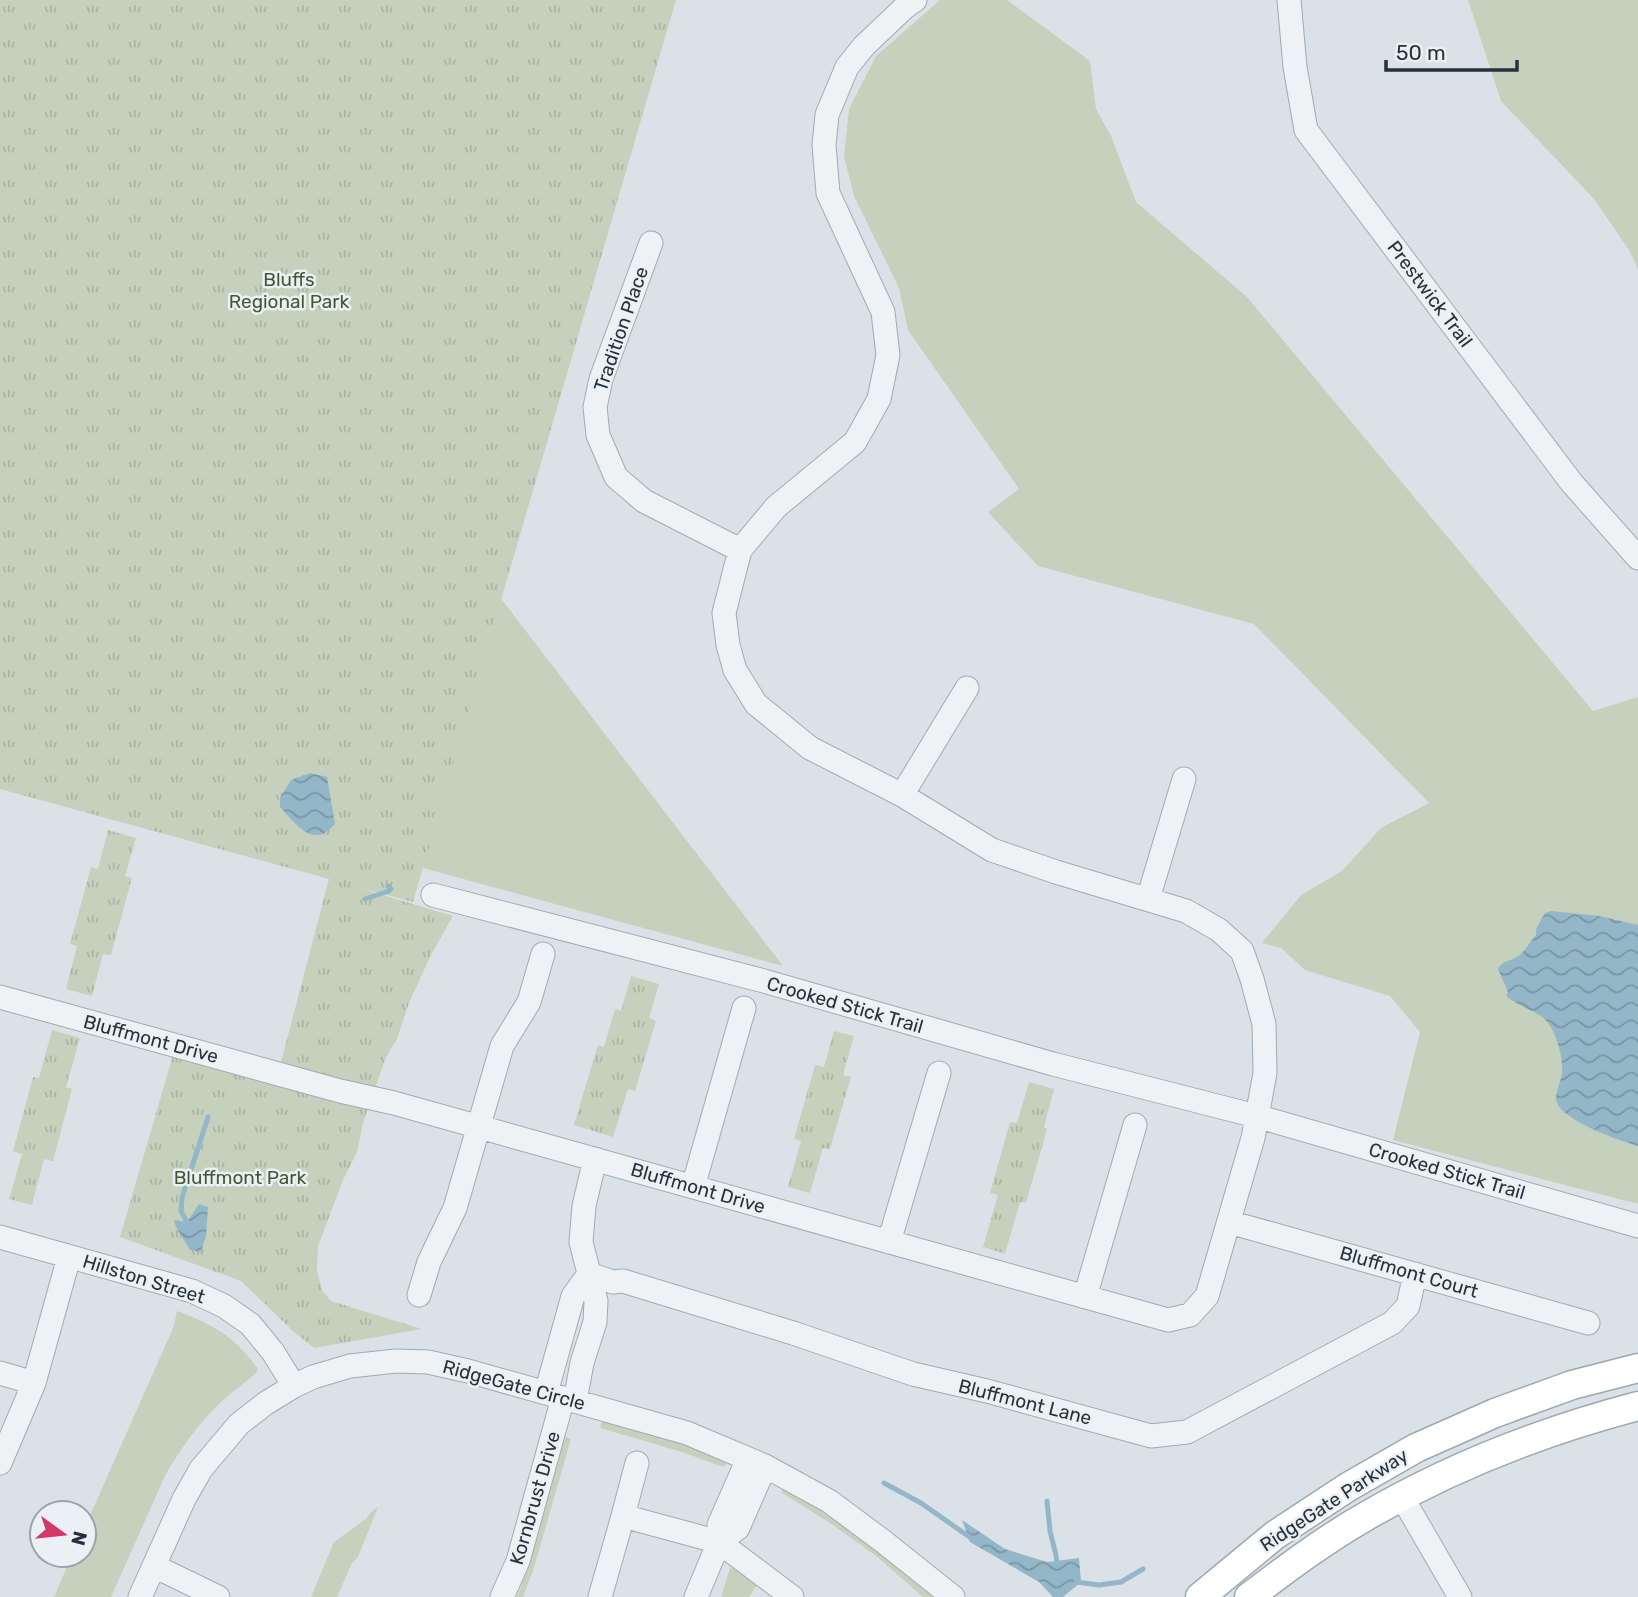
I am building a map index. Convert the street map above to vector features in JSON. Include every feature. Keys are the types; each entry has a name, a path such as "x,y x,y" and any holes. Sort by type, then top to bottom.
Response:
{"main road":[{"name":"RidgeGate Parkway","path":"1200,1597 1275,1535 1348,1487 1416,1448 1496,1413 1560,1390 1638,1368"},
{"name":"RidgeGate Parkway","path":"1249,1597 1300,1559 1363,1518 1432,1481 1583,1420 1638,1406"}],"street":[{"path":"915,0 864,46 847,67 827,115 824,145 828,193 883,312 888,355 879,399 855,442 776,507 740,550 724,613 728,645 735,670 756,704 810,748 902,795 992,850 1186,911 1219,930 1242,951 1264,1024 1265,1073 1256,1116"},
{"name":"Prestwick Trail","path":"1289,0 1295,67 1306,130 1571,482 1638,558"},
{"name":"Tradition Place","path":"651,243 601,379 595,407 598,435 616,477 644,501 740,550"},
{"path":"902,795 967,688"},
{"path":"1148,899 1184,779"},
{"name":"Crooked Stick Trail","path":"433,895 764,981 1053,1065 1256,1116 1638,1226"},
{"path":"419,1295 429,1262 455,1208 502,1046 528,1002 542,954"},
{"name":"Bluffmont Drive","path":"0,997 478,1126 1168,1320 1190,1315 1207,1296 1253,1138 1256,1116"},
{"path":"693,1187 744,1008"},
{"path":"889,1242 939,1073"},
{"path":"1085,1297 1135,1125"},
{"path":"589,1274 581,1242 584,1206 595,1159"},
{"name":"Bluffmont Court","path":"1229,1222 1588,1323"},
{"name":"Hillston Street","path":"0,1237 192,1291 224,1306 250,1324 273,1352 294,1386"},
{"path":"0,1463 34,1384 69,1257"},
{"name":"Bluffmont Lane","path":"589,1274 614,1282 623,1281 793,1333 913,1374 988,1391 1151,1436 1187,1432 1392,1323 1408,1306 1415,1274"},
{"name":"Kornbrust Drive","path":"502,1597 518,1561 561,1397 573,1296 589,1274"},
{"name":"RidgeGate Circle","path":"140,1597 184,1499 201,1469 239,1424 266,1403 313,1377 350,1366 396,1361 428,1362 561,1397 687,1433 756,1462 829,1501 953,1597"},
{"path":"0,1373 34,1384"},
{"path":"696,1597 719,1542 719,1525 756,1462"},
{"path":"600,1597 637,1463"},
{"path":"1402,1497 1460,1597"},
{"path":"623,1516 719,1542 792,1597"},
{"path":"154,1566 218,1597"}],"green space":[{"name":"Bluffs Regional Park","path":"0,0 676,0 413,902 356,887 453,916 431,955 409,1003 397,1039 386,1057 363,1123 357,1152 343,1180 318,1246 317,1270 322,1290 331,1301 422,1329 314,1348 241,1281 120,1237 173,1055 275,1085 329,879 0,789"},
{"path":"940,0 1007,0 1090,61 1096,109 1111,136 1136,202 1247,297 1593,711 1638,697 1638,1204 1393,1140 1420,1032 1390,996 1305,970 1281,948 1262,943 1301,895 1342,871 1381,828 1429,803 1254,624 1038,566 988,512 1019,489 908,330 899,288 854,196 844,156 849,109 876,56"},
{"path":"1468,0 1638,0 1638,269 1629,250 1595,200 1501,101"},
{"path":"499,596 783,966 423,868"},
{"path":"108,830 136,838 125,876 132,878 111,955 103,954 92,996 66,989 77,946 70,944 91,867 98,869"},
{"path":"631,976 659,984 649,1018 656,1021 635,1091 628,1089 613,1137 574,1125 598,1045 604,1047 615,1009 621,1011"},
{"path":"52,1030 80,1038 66,1087 72,1089 53,1161 44,1159 32,1205 9,1199 22,1154 13,1151 33,1077 39,1078"},
{"path":"834,1031 854,1036 843,1075 851,1077 830,1149 823,1148 810,1193 788,1187 801,1141 794,1139 815,1065 824,1067"},
{"path":"1029,1082 1054,1089 1044,1127 1047,1129 1026,1203 1020,1202 1005,1254 983,1247 998,1195 990,1193 1010,1122 1017,1123"},
{"path":"177,1311 201,1321 232,1340 258,1369 210,1413 177,1456 165,1476 111,1597 54,1597 66,1569 98,1569 97,1499 174,1326"},
{"path":"602,1421 706,1452 727,1463 723,1467 600,1428"},
{"path":"565,1437 571,1439 533,1571 523,1597 517,1597 528,1568"},
{"path":"784,1489 843,1526 933,1597 923,1597 875,1555 782,1493"},
{"path":"378,1507 358,1557 352,1563 337,1597 311,1597 334,1542"},
{"path":"730,1568 737,1569 758,1583 749,1597 721,1597"}],"water":[{"path":"310,773 327,777 335,824 319,835 305,832 280,807 280,798 291,780"},
{"path":"1551,911 1599,916 1638,925 1638,1146 1591,1128 1559,1107 1556,1096 1562,1066 1553,1031 1541,1016 1506,996 1508,992 1498,969 1522,952 1536,935 1536,929 1545,913"},
{"path":"199,1204 208,1207 206,1236 201,1252 190,1250 174,1220 187,1222"},
{"path":"962,1520 1005,1549 1047,1562 1079,1558 1081,1582 1063,1597 1053,1597 1039,1582 970,1542"}],"waterway":[{"path":"365,899 389,891 391,889 388,886"},
{"path":"187,1222 181,1211 182,1198 208,1117"},
{"path":"884,1483 921,1503 971,1538"},
{"path":"1047,1501 1057,1566"},
{"path":"1076,1582 1099,1585 1121,1582 1143,1569"}],"park label":[{"name":"Bluffmont Park","path":"240,1177"}]}
